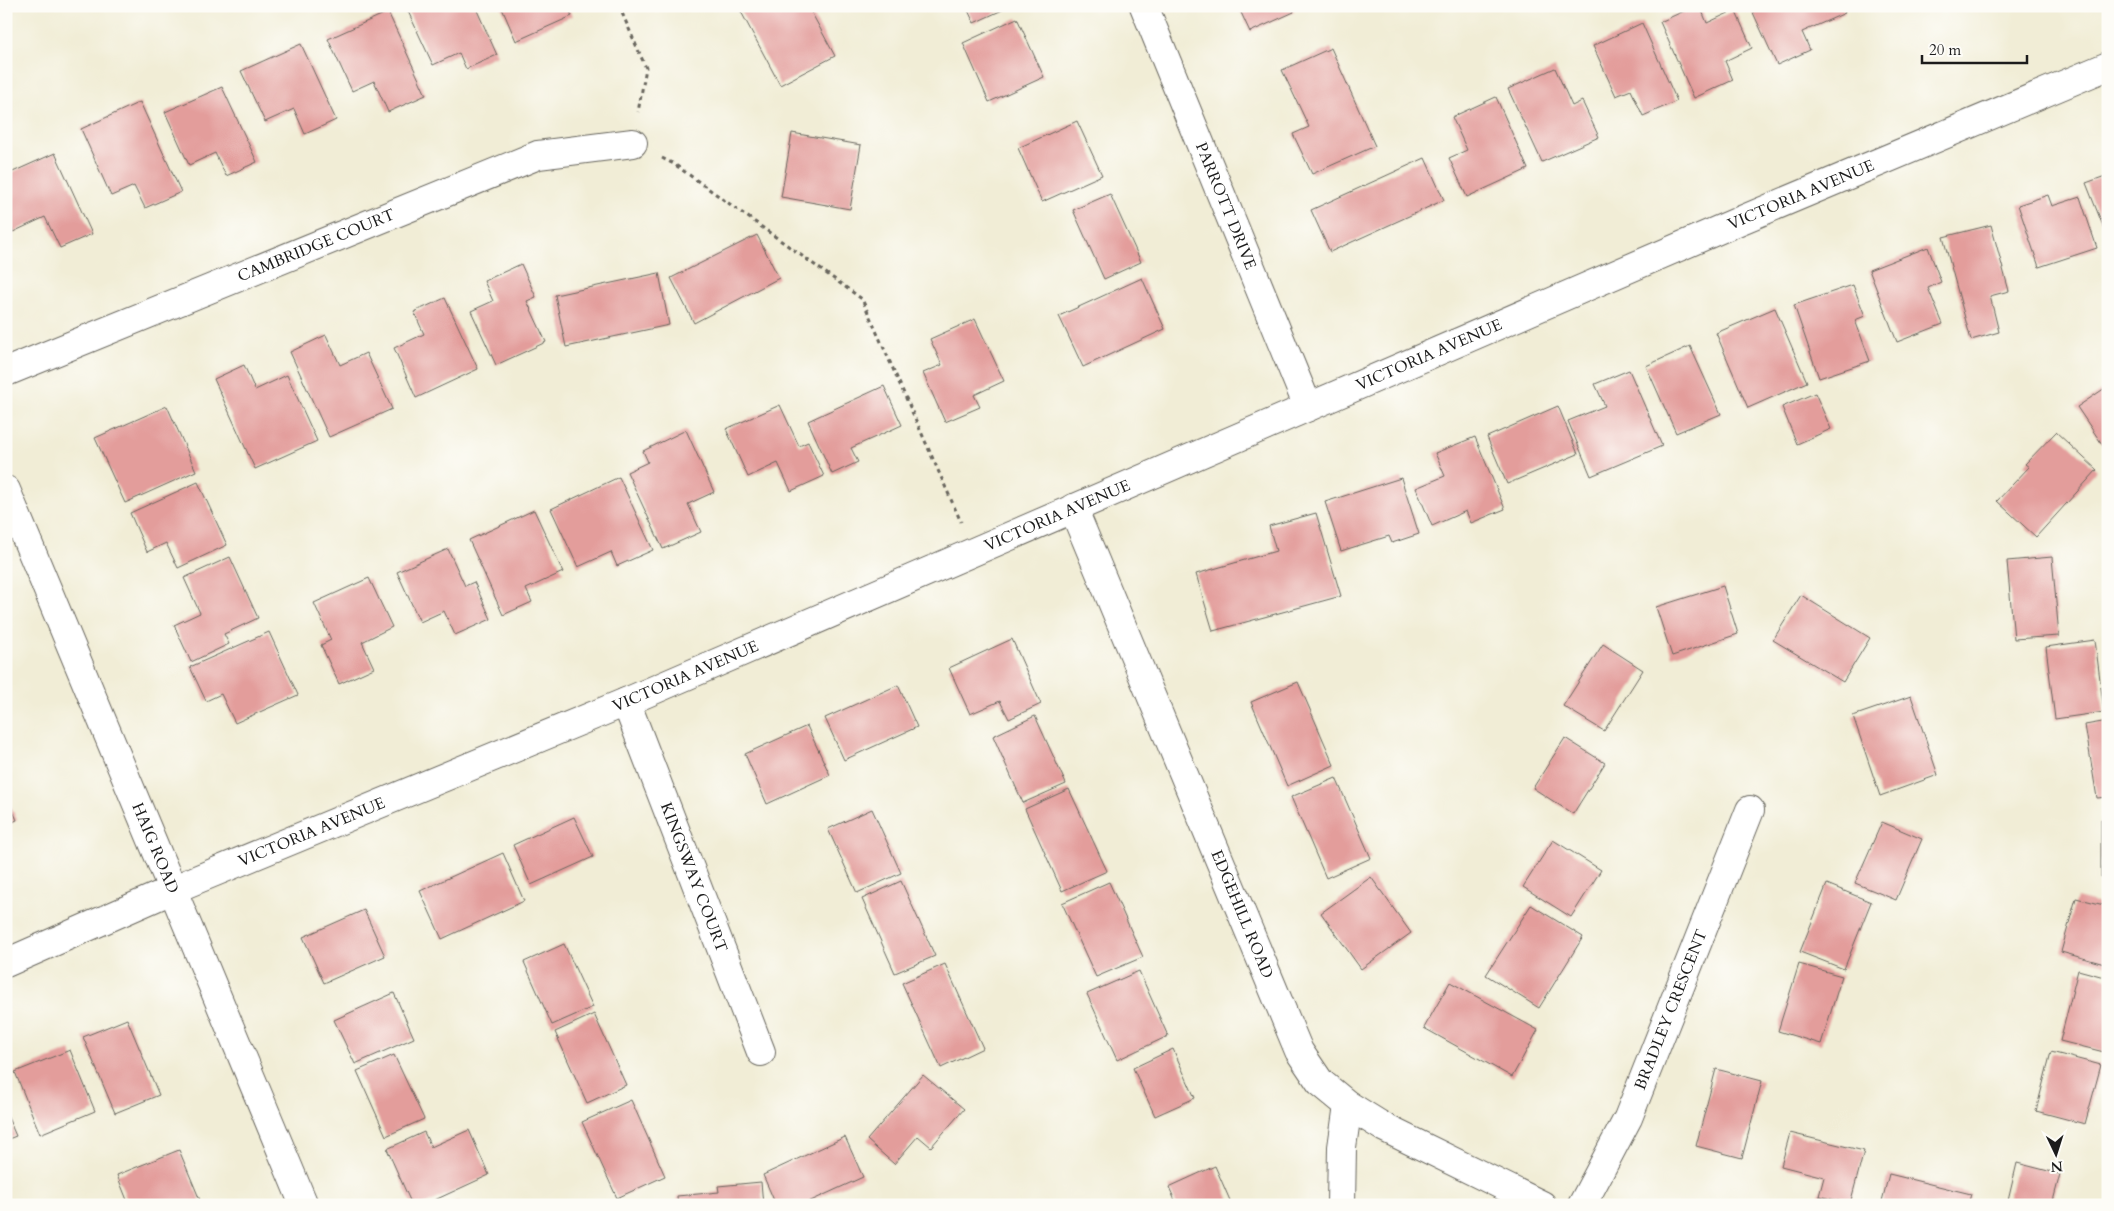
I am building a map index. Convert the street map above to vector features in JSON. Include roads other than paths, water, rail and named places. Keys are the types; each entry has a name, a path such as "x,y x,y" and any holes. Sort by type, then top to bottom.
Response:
{"street":[{"name":"PARROTT DRIVE","path":"1144,6 1308,407"},
{"name":"VICTORIA AVENUE","path":"6,963 174,889 626,702 1729,225 2108,66"},
{"name":"CAMBRIDGE COURT","path":"6,372 538,155 633,143"},
{"name":"HAIG ROAD","path":"6,490 174,889 304,1205"},
{"name":"EDGEHILL ROAD","path":"1073,508 1299,1051 1320,1082 1348,1105 1385,1128 1542,1205"},
{"name":"KINGSWAY COURT","path":"626,702 761,1052"},
{"name":"BRADLEY CRESCENT","path":"1582,1205 1628,1118 1750,810"},
{"path":"1341,1205 1342,1147 1348,1105"}]}
